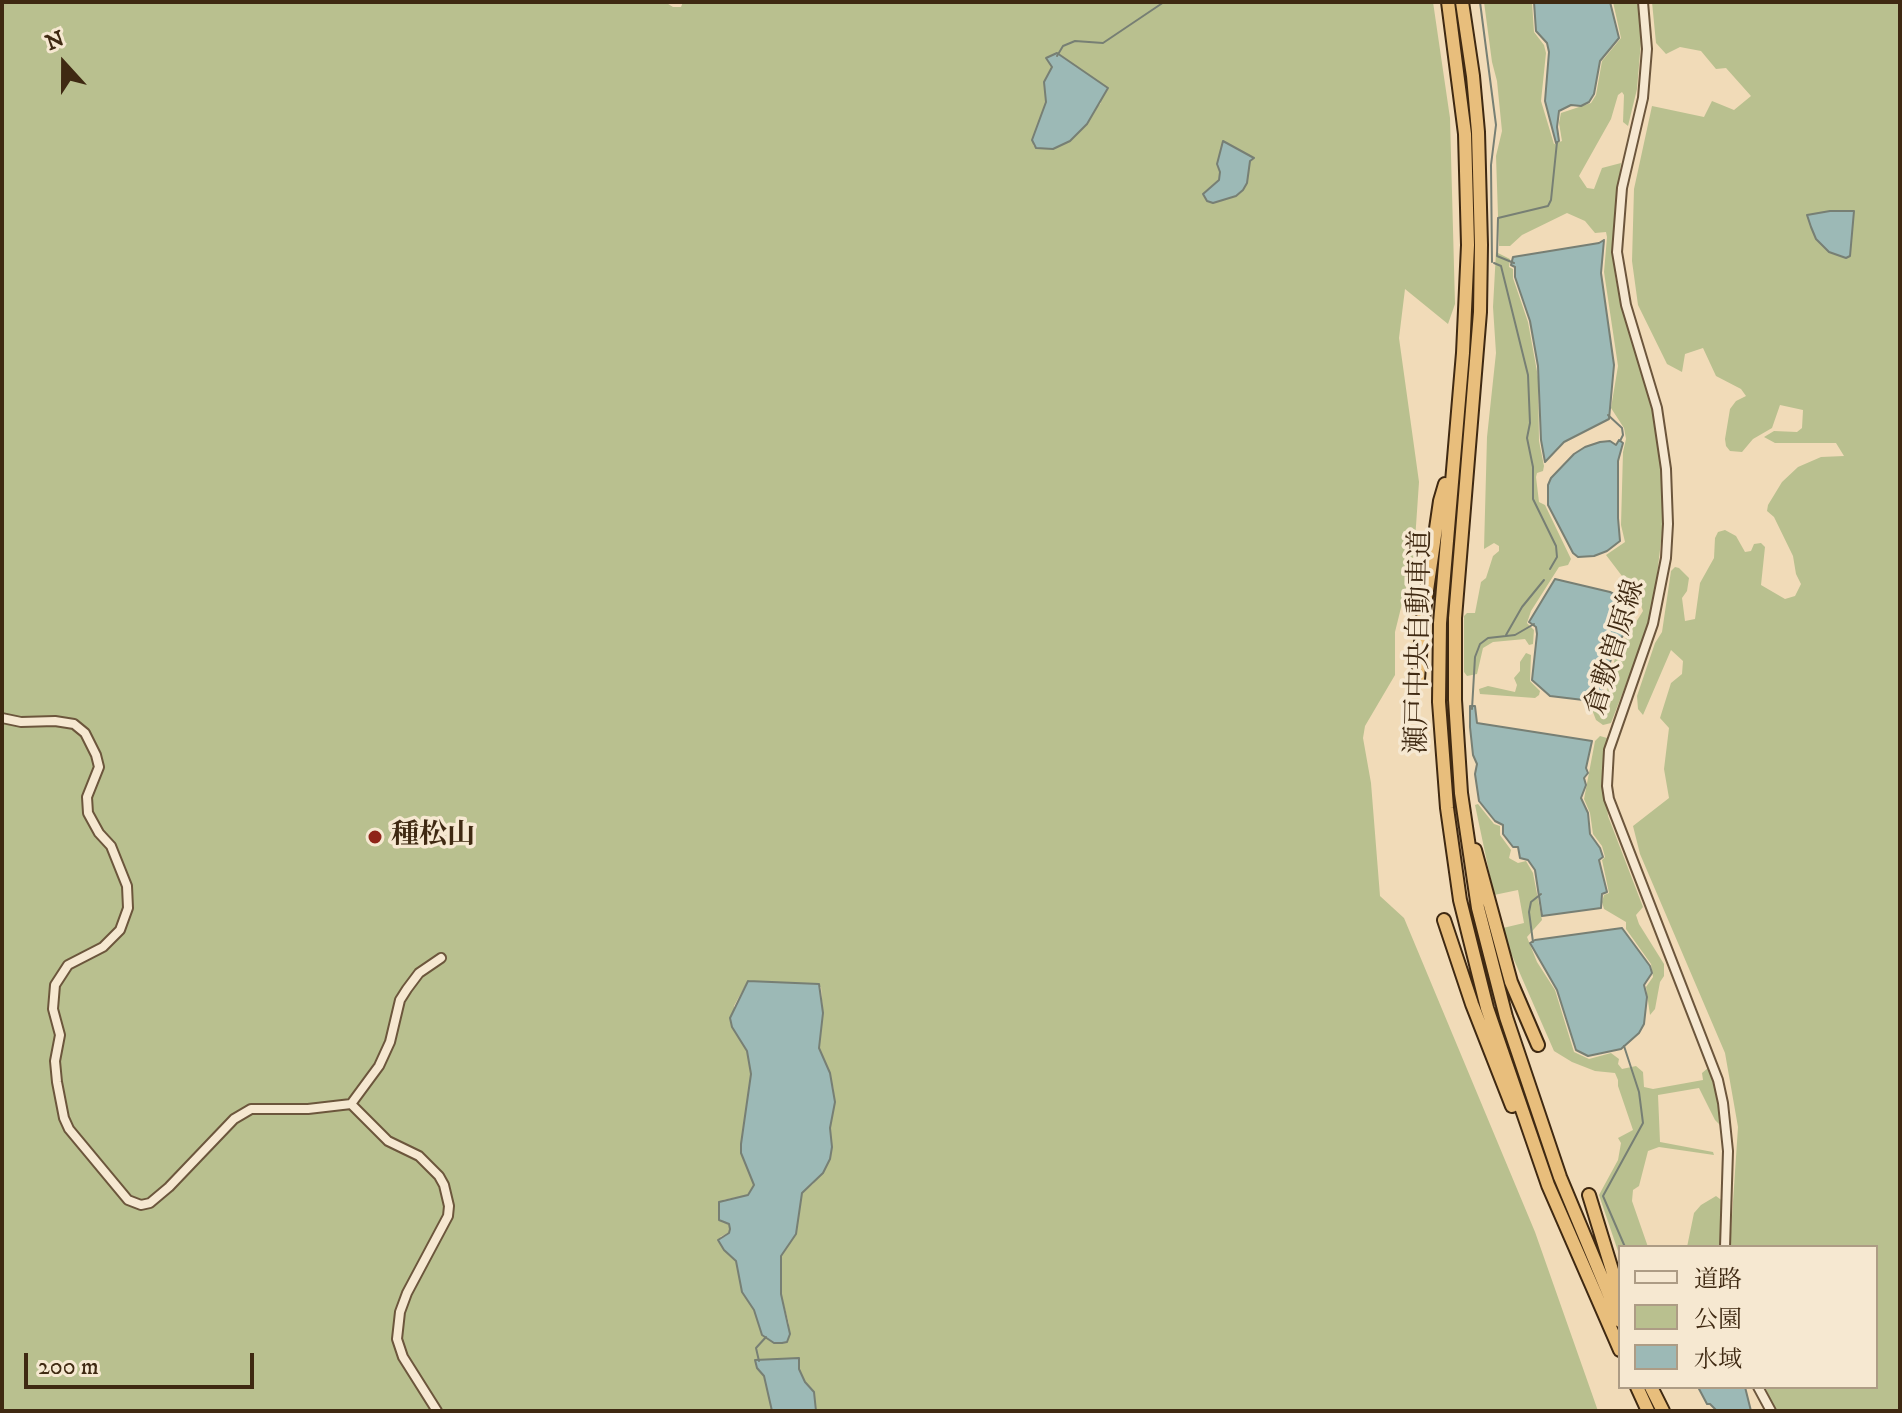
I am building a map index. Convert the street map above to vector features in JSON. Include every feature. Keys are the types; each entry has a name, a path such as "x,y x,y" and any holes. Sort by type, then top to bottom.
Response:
{"highway":[{"name":"瀬戸中央自動車道","path":"1448,2 1465,134 1468,202 1463,353 1442,592 1439,674 1442,756 1451,845 1468,935 1487,1008 1548,1185 1618,1345"},
{"name":"瀬戸中央自動車道","path":"1462,2 1478,132 1481,245 1480,312 1455,618 1455,700 1461,793 1478,908 1506,1017 1560,1177 1618,1316"},
{"path":"1418,679 1423,618 1440,501 1452,464"},
{"path":"1461,793 1504,959 1538,1045"},
{"path":"1444,920 1502,1084 1548,1185"},
{"path":"1589,1195 1618,1289"},
{"path":"1638,1389 1648,1411"},
{"path":"1652,1389 1663,1411"}],"street":[{"name":"倉敷曽原線","path":"1643,2 1647,49 1643,98 1622,188 1617,252 1626,305 1657,408 1666,469 1668,524 1666,558 1657,608 1649,640 1609,750 1607,786 1609,799 1718,1080 1728,1151 1725,1245"},
{"path":"2,718 21,722 74,724 85,733 96,755 99,767 87,797 88,813 119,863 127,886 128,908 125,921 113,939 68,965 55,985 53,1009 60,1035 55,1061 61,1108 69,1129 128,1200 141,1205 153,1201 242,1113 251,1109 308,1109 351,1104 379,1066 390,1042 400,1000 419,973 441,958"},
{"path":"351,1104 388,1141 430,1165 447,1194 448,1216 407,1293 400,1312 397,1339 403,1357 437,1411"},
{"path":"1759,1389 1771,1411"}],"green space":[{"path":"2,2 665,2 681,7 683,2 1433,2 1450,118 1455,304 1448,324 1405,289 1399,338 1419,482 1414,555 1395,632 1395,675 1365,726 1363,738 1371,783 1380,896 1404,918 1535,1232 1598,1411 816,1411 814,1392 799,1369 799,1358 764,1376 772,1411 2,1411","holes":["1047,59 1101,103 1053,149 1033,145 1046,102 1044,82 1052,67","1223,142 1250,161 1206,191 1219,180 1217,164","746,984 821,987 823,1013 819,1048 833,1086 832,1147 813,1184 802,1193 796,1234 781,1255 781,1294 789,1324 789,1338 762,1335 754,1310 742,1292 736,1261 720,1237 730,1232 729,1224 722,1222 723,1200 748,1195 754,1184 741,1153 751,1074 747,1051 735,1033 734,1006"]},
{"path":"1484,2 1532,2 1534,32 1546,53 1541,101 1554,144 1562,141 1561,113 1591,103 1596,95 1602,61 1621,38 1613,2 1638,2 1641,41 1637,89 1628,126 1623,122 1622,92 1618,95 1611,119 1579,176 1587,188 1594,189 1602,168 1621,163 1613,238 1615,276 1656,424 1665,507 1654,601 1645,635 1611,723 1603,725 1596,720 1591,707 1605,699 1616,654 1643,611 1638,597 1606,555 1625,542 1621,525 1626,439 1624,428 1611,408 1618,366 1604,272 1607,237 1606,232 1595,233 1585,221 1567,213 1522,235 1510,246 1499,246 1496,156 1502,131"},
{"path":"1652,2 1900,2 1900,1411 1776,1411 1766,1389 1878,1389 1878,1245 1730,1245 1738,1127 1725,1053 1640,854 1633,826 1669,798 1664,769 1669,728 1660,718 1671,683 1682,674 1683,661 1671,650 1643,715 1638,709 1637,696 1655,643 1662,632 1671,571 1679,568 1689,578 1687,591 1682,598 1685,621 1695,619 1700,583 1714,558 1715,538 1718,532 1725,530 1736,536 1745,552 1751,551 1754,544 1761,543 1765,547 1761,585 1785,599 1795,596 1801,584 1793,556 1774,517 1767,511 1768,505 1782,482 1798,467 1821,457 1844,456 1836,443 1775,443 1764,437 1774,431 1797,432 1802,428 1803,410 1780,405 1772,428 1753,439 1742,452 1730,451 1725,439 1730,409 1736,401 1746,396 1741,389 1716,376 1703,348 1685,354 1682,372 1667,364 1638,305 1632,261 1634,189 1652,106 1704,117 1712,101 1734,110 1751,96 1726,68 1716,69 1701,51 1680,47 1666,54 1656,43"},
{"path":"1496,252 1510,259 1509,267 1513,269 1513,278 1528,322 1538,377 1539,441 1544,466 1536,477 1539,502 1545,505 1571,559 1568,565 1559,567 1531,611 1527,623 1534,630 1533,644 1529,645 1525,639 1493,642 1483,648 1477,674 1467,676 1464,672 1464,616 1475,613 1481,582 1486,578 1493,556 1499,551 1499,546 1494,543 1484,549 1487,437 1496,353 1493,307"},
{"path":"1526,653 1531,655 1530,681 1540,691 1539,695 1535,698 1480,694 1479,689 1488,686 1515,692 1517,685 1514,678"},
{"path":"1600,736 1607,738 1603,771 1608,816 1643,907 1636,915 1639,924 1664,964 1655,1009 1650,1015 1646,987 1653,977 1651,964 1626,929 1626,922 1604,909 1602,902 1604,895 1609,893 1602,860 1605,857 1602,846 1593,834 1584,799 1595,741"},
{"path":"1478,804 1494,824 1500,826 1500,835 1511,850 1509,858 1518,863 1526,861 1533,873 1542,920 1527,937 1537,962 1555,990 1574,1052 1589,1059 1611,1053 1619,1059 1622,1069 1636,1066 1643,1072 1644,1087 1653,1089 1703,1080 1702,1073 1708,1068 1722,1127 1715,1120 1699,1088 1658,1095 1660,1142 1713,1152 1714,1155 1659,1147 1648,1151 1639,1186 1633,1190 1632,1201 1647,1245 1618,1245 1618,1251 1599,1195 1618,1160 1621,1143 1618,1138 1633,1130 1618,1080 1615,1073 1595,1071 1554,1051 1507,944 1503,928 1524,923 1518,890 1494,895 1475,805"},
{"path":"1716,1196 1724,1202 1720,1245 1687,1245 1694,1213"}],"water":[{"path":"1534,2 1610,2 1619,38 1600,61 1594,94 1589,102 1559,111 1559,141 1556,143 1545,101 1549,52 1547,43 1536,31"},
{"path":"1057,53 1108,88 1087,124 1070,141 1053,149 1036,148 1032,140 1046,102 1044,82 1052,67 1046,58"},
{"path":"1223,141 1254,158 1250,161 1243,190 1236,196 1213,203 1207,201 1203,194 1219,180 1217,164"},
{"path":"1854,211 1850,256 1846,258 1829,252 1816,239 1807,215"},
{"path":"1604,240 1601,273 1614,365 1609,419 1564,442 1545,462 1538,366 1530,321 1515,277 1515,267 1511,265 1513,257"},
{"path":"1619,440 1623,443 1618,461 1620,541 1594,556 1578,557 1548,505 1548,485 1574,454 1585,447 1610,441 1616,445"},
{"path":"1555,579 1610,592 1637,606 1612,655 1600,702 1550,696 1532,680 1537,634 1536,627 1529,622"},
{"path":"1470,706 1475,706 1477,723 1592,741 1586,768 1588,773 1584,778 1586,785 1581,798 1588,813 1590,834 1603,857 1599,860 1607,892 1602,894 1601,908 1542,916 1535,870 1528,860 1520,858 1518,847 1513,847 1503,834 1503,825 1495,821 1479,801"},
{"path":"1622,928 1652,973 1644,985 1647,997 1644,1024 1639,1033 1621,1049 1588,1056 1576,1050 1557,990 1530,943"},
{"path":"748,981 819,984 823,1013 819,1048 830,1073 835,1102 830,1128 830,1159 823,1173 802,1193 796,1234 781,1256 781,1294 790,1334 787,1342 782,1343 774,1343 762,1335 754,1310 742,1292 736,1261 718,1240 730,1229 729,1224 719,1220 719,1202 748,1195 754,1185 741,1153 751,1074 747,1051 730,1018"},
{"path":"799,1358 799,1369 814,1392 816,1411 772,1411 764,1376 755,1360"},
{"path":"1699,1389 1746,1389 1751,1411 1717,1411 1707,1404"}],"waterway":[{"path":"1057,56 1063,46 1075,41 1103,43 1164,2"},
{"path":"1480,2 1496,125 1491,165 1492,262"},
{"path":"1514,263 1497,256 1498,218 1548,206 1557,142"},
{"path":"1494,263 1501,266 1528,375 1530,423 1527,438 1533,467 1533,499 1556,546 1557,557 1550,569"},
{"path":"1608,415 1622,428 1620,441"},
{"path":"1506,635 1522,607 1544,580"},
{"path":"1472,709 1475,657 1480,644 1488,638 1515,635 1534,624"},
{"path":"1533,942 1529,912 1531,902 1541,894"},
{"path":"1624,1046 1639,1092 1643,1123 1603,1196 1624,1245"},
{"path":"759,1361 756,1348 766,1337"}],"place":[{"name":"種松山","path":"375,837"}]}
